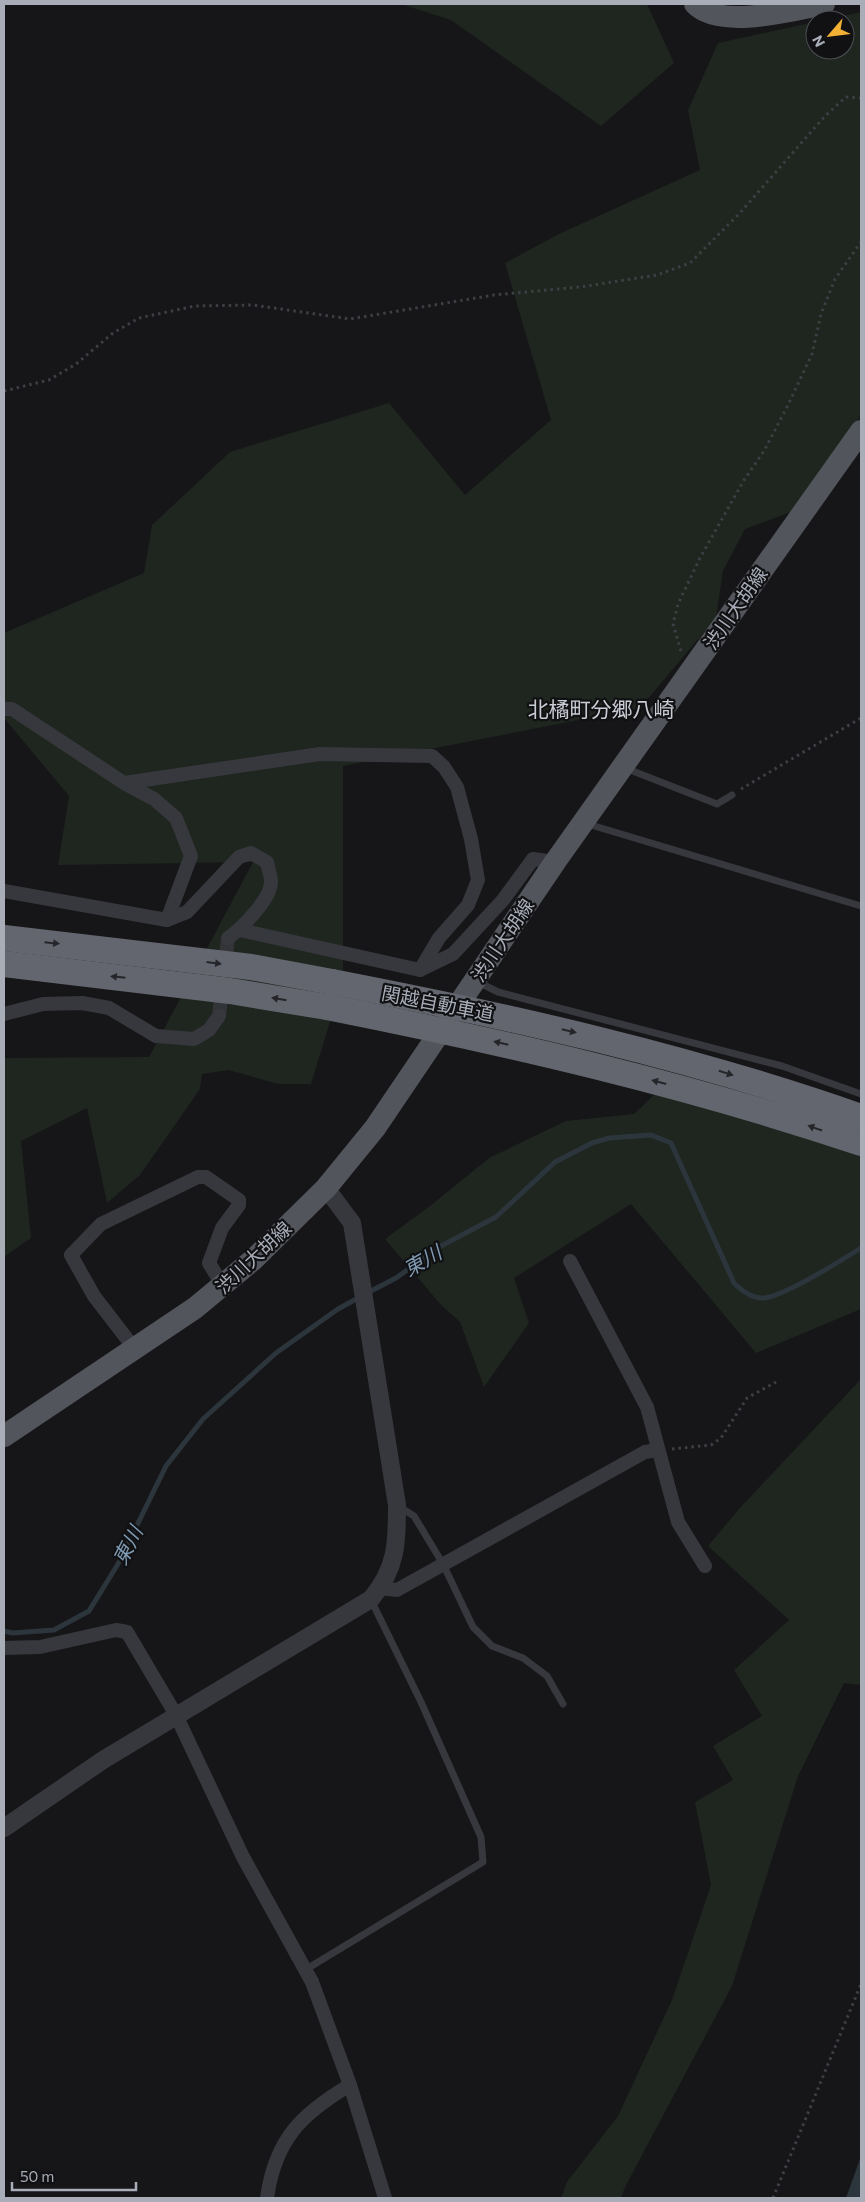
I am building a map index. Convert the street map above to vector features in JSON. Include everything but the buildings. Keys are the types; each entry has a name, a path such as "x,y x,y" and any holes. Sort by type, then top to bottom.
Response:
{"highway":[{"name":"関越自動車道","path":"4,938 251,968 332,982 589,1036 702,1066 861,1117"},
{"name":"関越自動車道","path":"4,964 230,991 327,1007 461,1034 579,1060 695,1091 861,1143"}],"main road":[{"path":"695,4 700,9 728,17 769,14 824,4"},
{"name":"渋川大胡線","path":"4,1436 223,1286 326,1188 375,1128 555,862 861,431"}],"street":[{"path":"4,709 12,709 124,783 154,799 176,818 191,856 167,920"},
{"path":"124,783 320,754 432,756 444,767 456,787 471,839 478,880 468,905 439,938 420,970"},
{"path":"4,891 167,920 187,912 239,857 252,853 267,862 271,883 263,901 234,934 420,970 454,954 503,900 534,859 555,862"},
{"path":"4,1014 44,1004 82,1003 109,1008 156,1036 194,1039 210,1030 218,1016"},
{"path":"134,1348 94,1296 71,1255 101,1224 198,1177 206,1177 239,1200 239,1205 222,1228 209,1263 223,1286"},
{"path":"326,1188 352,1222 398,1505 397,1545 393,1565 375,1594"},
{"path":"570,1261 647,1407 678,1522 706,1566"},
{"path":"4,1828 103,1760 375,1594 397,1590 645,1452 658,1450"},
{"path":"4,1648 40,1648 116,1630 128,1632 176,1714 243,1857 312,1982 350,2085 385,2198"},
{"path":"267,2198 271,2171 278,2153 288,2136 318,2104 350,2085"}],"lane":[{"path":"623,767 631,772 717,804 732,795"},
{"path":"592,825 861,906"},
{"path":"475,980 498,992 782,1066 861,1094"},
{"path":"398,1505 414,1516 443,1564 473,1627 492,1646 523,1658 547,1676 563,1704"},
{"path":"305,1970 484,1862 481,1837 375,1594"}],"path":[{"path":"4,391 49,380 76,364 112,333 139,318 196,306 253,305 350,319 494,295 580,287 657,275 690,263 739,214 825,116 846,97 861,98"},
{"path":"688,673 673,624 678,604 700,558 744,480 764,451 788,405 812,354 821,314 835,279 861,242"},
{"path":"732,795 861,718"},
{"path":"658,1450 711,1445 722,1438 747,1398 776,1382"},
{"path":"773,2198 861,1984"}],"shaded area":[{"path":"401,4 647,4 674,63 601,126 451,20"},
{"path":"861,12 861,415 796,510 745,529 723,571 716,618 640,708 343,766 343,979 311,1084 278,1084 229,1070 202,1074 200,1089 140,1175 107,1203 87,1108 21,1141 31,1238 4,1257 4,1058 149,1057 253,862 58,865 69,796 4,718 4,633 144,573 152,525 230,452 389,403 465,495 551,420 505,263 559,234 700,170 688,110 718,43 805,24 805,60 855,60 855,13"},
{"path":"657,1092 861,1150 861,1309 756,1353 631,1204 514,1278 529,1323 484,1387 460,1322 441,1305 385,1239 430,1206 489,1158 566,1121 634,1114"},
{"path":"861,1379 861,1685 844,1683 798,1776 732,1986 625,2187 621,2198 561,2198 567,2182 618,2116 672,2000 711,1885 695,1802 733,1780 713,1746 762,1716 734,1670 789,1620 708,1546 739,1509"},
{"path":"861,2156 861,2198 846,2198"}],"waterway":[{"name":"東川","path":"367,1293 396,1278 441,1246 496,1217 555,1162 592,1143 609,1138 651,1135 671,1143 734,1283 751,1296 764,1298 785,1291 813,1277 861,1248"},
{"name":"東川","path":"4,1631 12,1633 54,1630 89,1611 118,1564 166,1466 203,1419 276,1353 338,1309 360,1297"}],"tunnel":[{"path":"219,1016 228,938"}],"district":[{"name":"北橘町分郷八崎","path":"601,708"}]}
